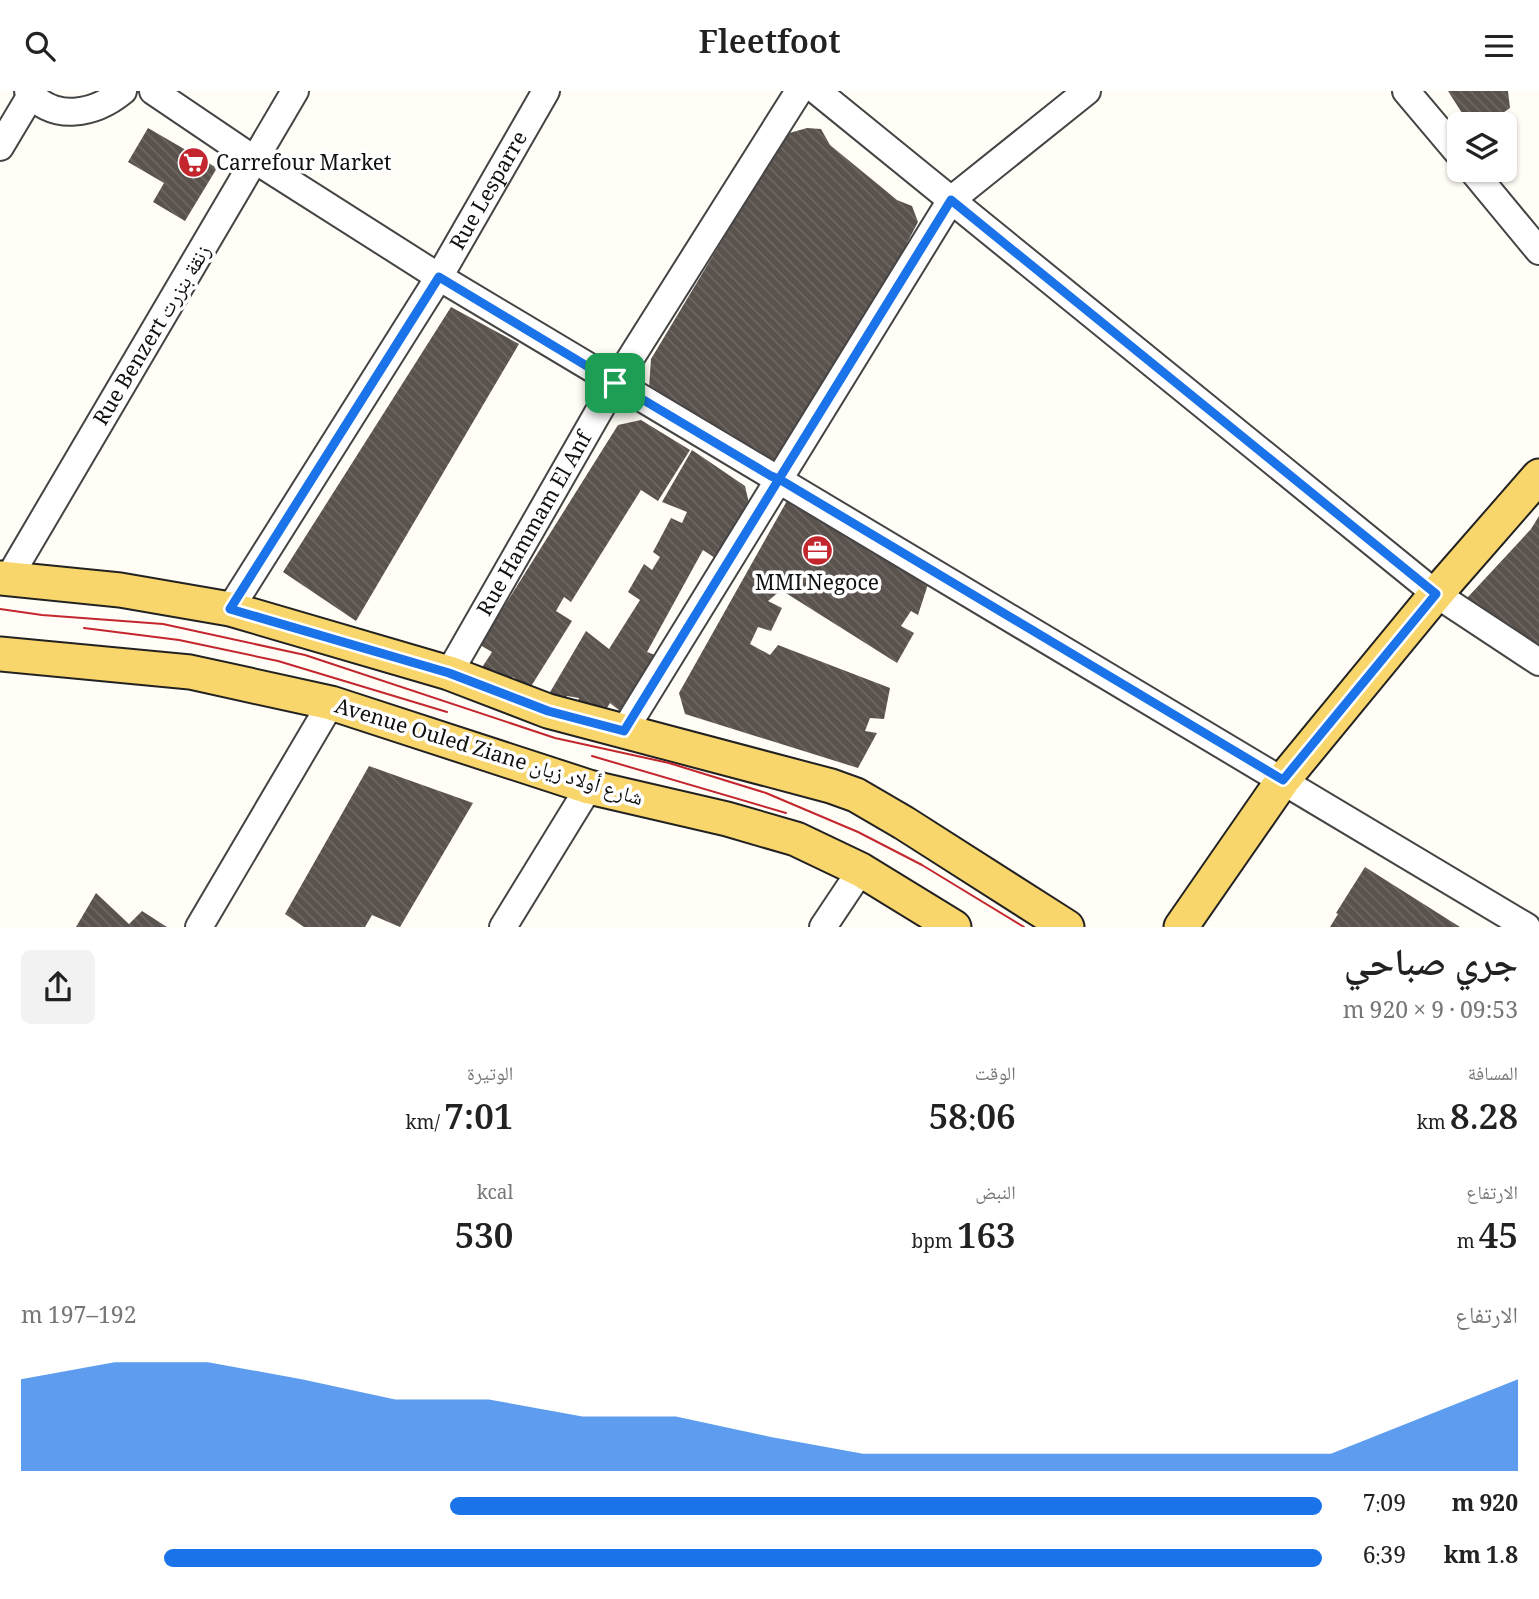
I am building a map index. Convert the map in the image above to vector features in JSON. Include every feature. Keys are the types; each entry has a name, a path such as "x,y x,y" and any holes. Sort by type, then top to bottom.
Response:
{"main road":[{"path":"1181,927 1283,780 1436,594 1539,476"},
{"path":"4,579 120,590 230,609 449,673 548,711 831,786 856,795 904,823 1067,927"},
{"name":"Avenue Ouled Ziane شارع أولاد زيان","path":"0,654 190,672 331,703 589,787 762,828 796,839 861,870 954,927"}],"street":[{"path":"0,148 29,93 45,105 61,111 78,112 102,105 123,91"},
{"path":"153,91 255,160 439,277 1527,927"},
{"name":"Rue Benzert زنقة بنزرت","path":"4,579 295,91"},
{"name":"Rue Lesparre","path":"230,609 439,277 546,91"},
{"name":"Rue Hammam El Anf","path":"449,673 615,383 799,91"},
{"path":"817,91 1436,594 1539,662"},
{"path":"624,731 951,200 1087,91"},
{"path":"1406,91 1447,140"},
{"path":"1482,182 1539,251"},
{"path":"199,927 331,703"},
{"path":"503,927 589,787"},
{"path":"823,927 861,870"}],"building":[{"path":"1448,91 1508,91 1510,108 1504,112 1461,112"},
{"path":"148,128 217,168 185,221 153,202 164,183 128,162"},
{"path":"807,128 821,129 830,145 897,200 912,206 918,222 907,243 902,266 862,318 860,329 770,476 648,402 651,359 786,134"},
{"path":"451,307 519,344 356,621 283,572"},
{"path":"641,420 690,450 658,501 641,490 571,602 564,597 556,611 572,621 530,688 513,677 507,685 481,669 492,652 480,645 618,425"},
{"path":"692,450 745,486 751,512 718,560 703,550 647,652 655,655 620,711 610,703 602,716 575,708 579,698 567,696 561,707 546,699 586,631 609,649 640,600 628,592 644,564 652,570 660,557 653,552 671,518 682,523 687,512 662,502"},
{"path":"788,499 930,578 918,615 911,611 901,626 914,633 897,663 781,590 768,601 782,608 771,631 758,627 750,644 770,655 778,645 890,688 884,719 870,718 865,731 877,733 858,768 685,714 679,693"},
{"path":"1539,516 1539,655 1471,612 1468,597 1531,529"},
{"path":"369,766 473,803 400,927 372,915 365,927 304,927 285,914"},
{"path":"1365,867 1460,927 1330,927"},
{"path":"96,893 129,924 142,911 167,927 76,927"}],"tram line":[{"path":"0,609 42,615 163,624 305,655 555,738 669,763 766,793 858,832 922,865 1024,927"},
{"path":"84,628 179,640 278,661 447,712"},
{"path":"592,756 786,813"}],"place":[{"name":"Carrefour Market","path":"193,163"},
{"name":"MMI Negoce","path":"817,551"}],"route":[{"path":"615,383 439,277 230,609 449,673 548,711 624,731 779,479 1283,780 1436,594 951,200 779,479 615,383"}]}
